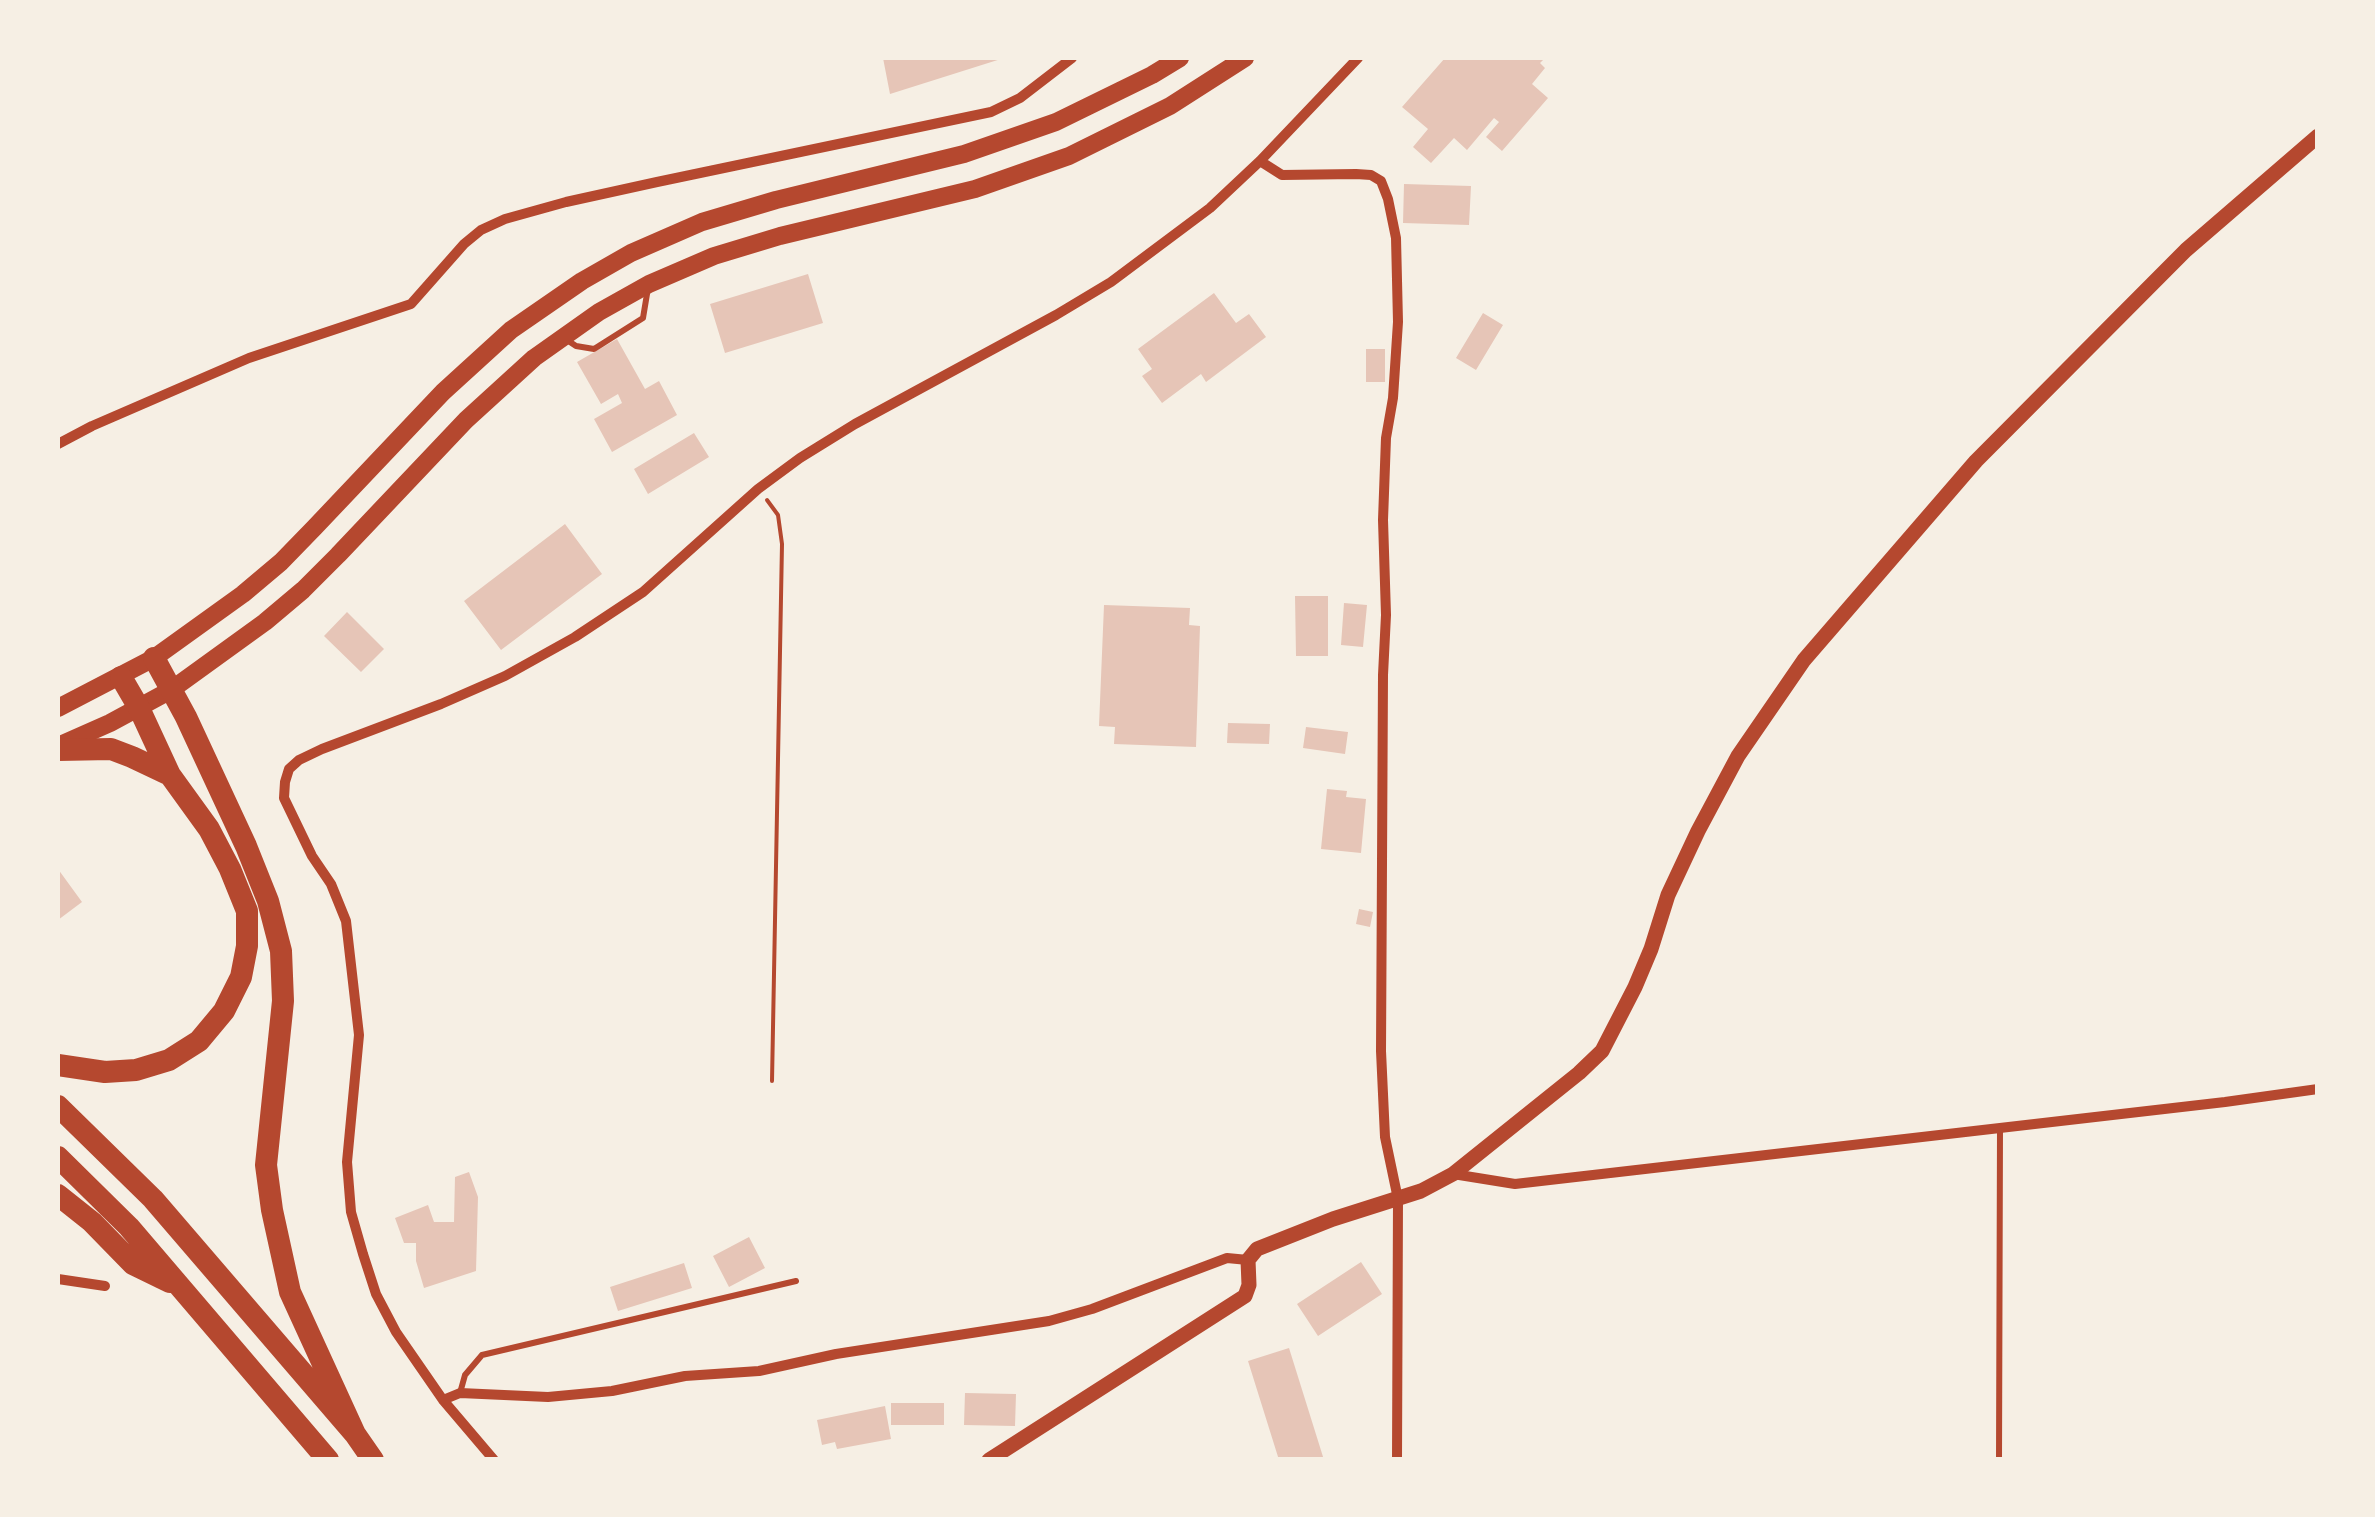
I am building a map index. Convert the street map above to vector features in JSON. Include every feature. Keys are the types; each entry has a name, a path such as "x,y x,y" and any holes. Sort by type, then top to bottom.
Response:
{"highway":[{"path":"154,658 246,846 282,950 283,1001 266,1165 272,1210 290,1292 355,1434"},
{"path":"58,1065 105,1072 136,1070 169,1060 199,1041 224,1011 241,977 248,946 246,911 230,869 208,829 170,776 121,677"},
{"path":"58,748 111,749 170,776"},
{"path":"58,1106 153,1199 373,1460"},
{"path":"58,1157 129,1227 328,1460"},
{"path":"58,1195 92,1222 133,1264 182,1288"}],"main road":[{"path":"58,708 154,658 230,603 280,562 443,392 511,330 582,281 631,253 702,222 964,154 1056,122 1180,58"},
{"path":"58,748 171,690 265,622 303,590 466,420 534,358 648,284 714,256 975,189 1069,156 1170,106 1246,58"}],"street":[{"path":"58,444 249,358 411,304 464,244 505,219 656,182 991,112 1020,98 1072,58"},
{"path":"494,1460 443,1400 396,1332 376,1294 351,1212 347,1162 359,1034 346,920 332,884 312,856 284,798 289,769 299,760 506,676 575,636 643,592 758,489 800,458 1111,282 1210,208 1358,58"},
{"path":"989,1460 1246,1296 1248,1260 1257,1248 1421,1191 1453,1174 1580,1073 1602,1051 1635,987 1652,949 1668,895 1738,756 1804,660 1976,461 2186,250 2318,136"},
{"path":"1260,161 1282,175 1371,175 1381,181 1388,198 1396,238 1398,322 1382,520 1386,615 1382,674 1381,1051 1386,1137 1398,1198 1397,1460"},
{"path":"1453,1174 1515,1184 2318,1088"},
{"path":"443,1400 460,1393 548,1397 612,1391 685,1376 759,1370 1049,1321 1092,1309 1226,1258 1248,1260"},
{"path":"58,1279 105,1286"}],"lane":[{"path":"562,337 576,346 594,349 643,318 648,284"},
{"path":"1998,1460 2000,1128"},
{"path":"460,1393 465,1375 482,1355 796,1281"}],"path":[{"path":"758,489 778,515 782,544 772,1081"}],"building":[{"path":"883,58 1004,58 890,94"},
{"path":"1445,58 1545,58 1540,63 1545,68 1532,84 1548,98 1502,151 1486,137 1499,122 1494,118 1467,150 1454,138 1431,163 1413,147 1428,129 1402,107"},
{"path":"1404,184 1471,186 1469,225 1403,223"},
{"path":"808,274 823,323 725,353 710,304"},
{"path":"1214,293 1236,323 1249,314 1266,337 1206,382 1201,374 1162,403 1142,376 1152,369 1138,349"},
{"path":"1483,313 1503,325 1476,370 1456,358"},
{"path":"617,339 645,389 659,381 677,415 612,452 594,419 622,403 618,394 601,404 577,362"},
{"path":"1366,349 1385,349 1385,382 1366,382"},
{"path":"694,433 709,457 648,494 634,469"},
{"path":"565,524 602,574 501,650 464,601"},
{"path":"1295,596 1328,596 1328,656 1296,656"},
{"path":"1344,603 1367,605 1363,647 1341,645"},
{"path":"1104,605 1190,608 1189,625 1200,626 1196,747 1114,744 1115,727 1099,726"},
{"path":"347,612 384,649 361,672 324,636"},
{"path":"1228,723 1270,724 1269,744 1227,743"},
{"path":"1306,727 1348,732 1345,754 1303,748"},
{"path":"1327,789 1347,791 1346,797 1366,799 1361,853 1321,849"},
{"path":"58,869 82,902 58,920"},
{"path":"1359,909 1373,912 1370,927 1356,924"},
{"path":"469,1172 478,1197 476,1271 424,1288 416,1261 416,1243 404,1243 395,1218 428,1205 434,1222 454,1222 455,1177"},
{"path":"749,1237 765,1268 729,1287 713,1256"},
{"path":"1361,1262 1382,1294 1318,1336 1297,1304"},
{"path":"684,1263 692,1288 618,1311 610,1287"},
{"path":"1289,1348 1324,1460 1279,1460 1248,1361"},
{"path":"965,1393 1016,1394 1015,1426 964,1425"},
{"path":"891,1403 944,1403 944,1425 891,1425"},
{"path":"885,1406 891,1439 837,1449 835,1442 822,1445 817,1420"}]}
